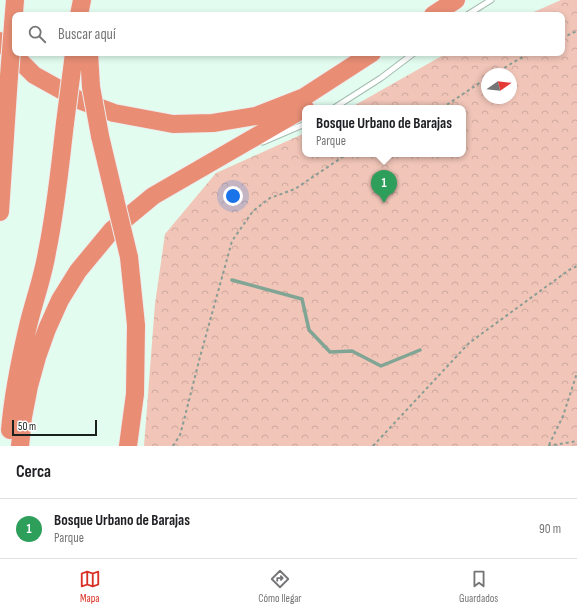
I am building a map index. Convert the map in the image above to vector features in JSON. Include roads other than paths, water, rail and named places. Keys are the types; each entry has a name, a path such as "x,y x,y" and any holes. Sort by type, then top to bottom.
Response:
{"highway":[{"path":"14,12 15,0"},
{"path":"80,12 82,0"},
{"path":"87,0 87,12"},
{"path":"437,12 456,0"},
{"path":"0,212 12,38"},
{"path":"0,42 12,53"},
{"path":"15,56 34,74 79,100 114,113 173,124 212,123 256,116 304,97 367,56"},
{"path":"9,446 12,404 18,373 47,253 55,203 74,56"},
{"path":"89,56 91,87 100,136 116,199 128,257 136,333 135,394 128,446"},
{"path":"310,105 359,73 380,56"},
{"path":"20,446 23,416 37,358 60,300 78,270 112,230 153,196 192,172 302,110"}],"lane":[{"path":"472,12 491,0"},
{"path":"339,105 381,78 410,56"},
{"path":"256,145 302,125"},
{"path":"192,172 249,148"}],"waterway":[{"path":"232,280 302,299 309,330 330,352 352,351 381,366 420,350"}],"place":[{"name":"Bosque Urbano de Barajas","path":"384,203"}]}
